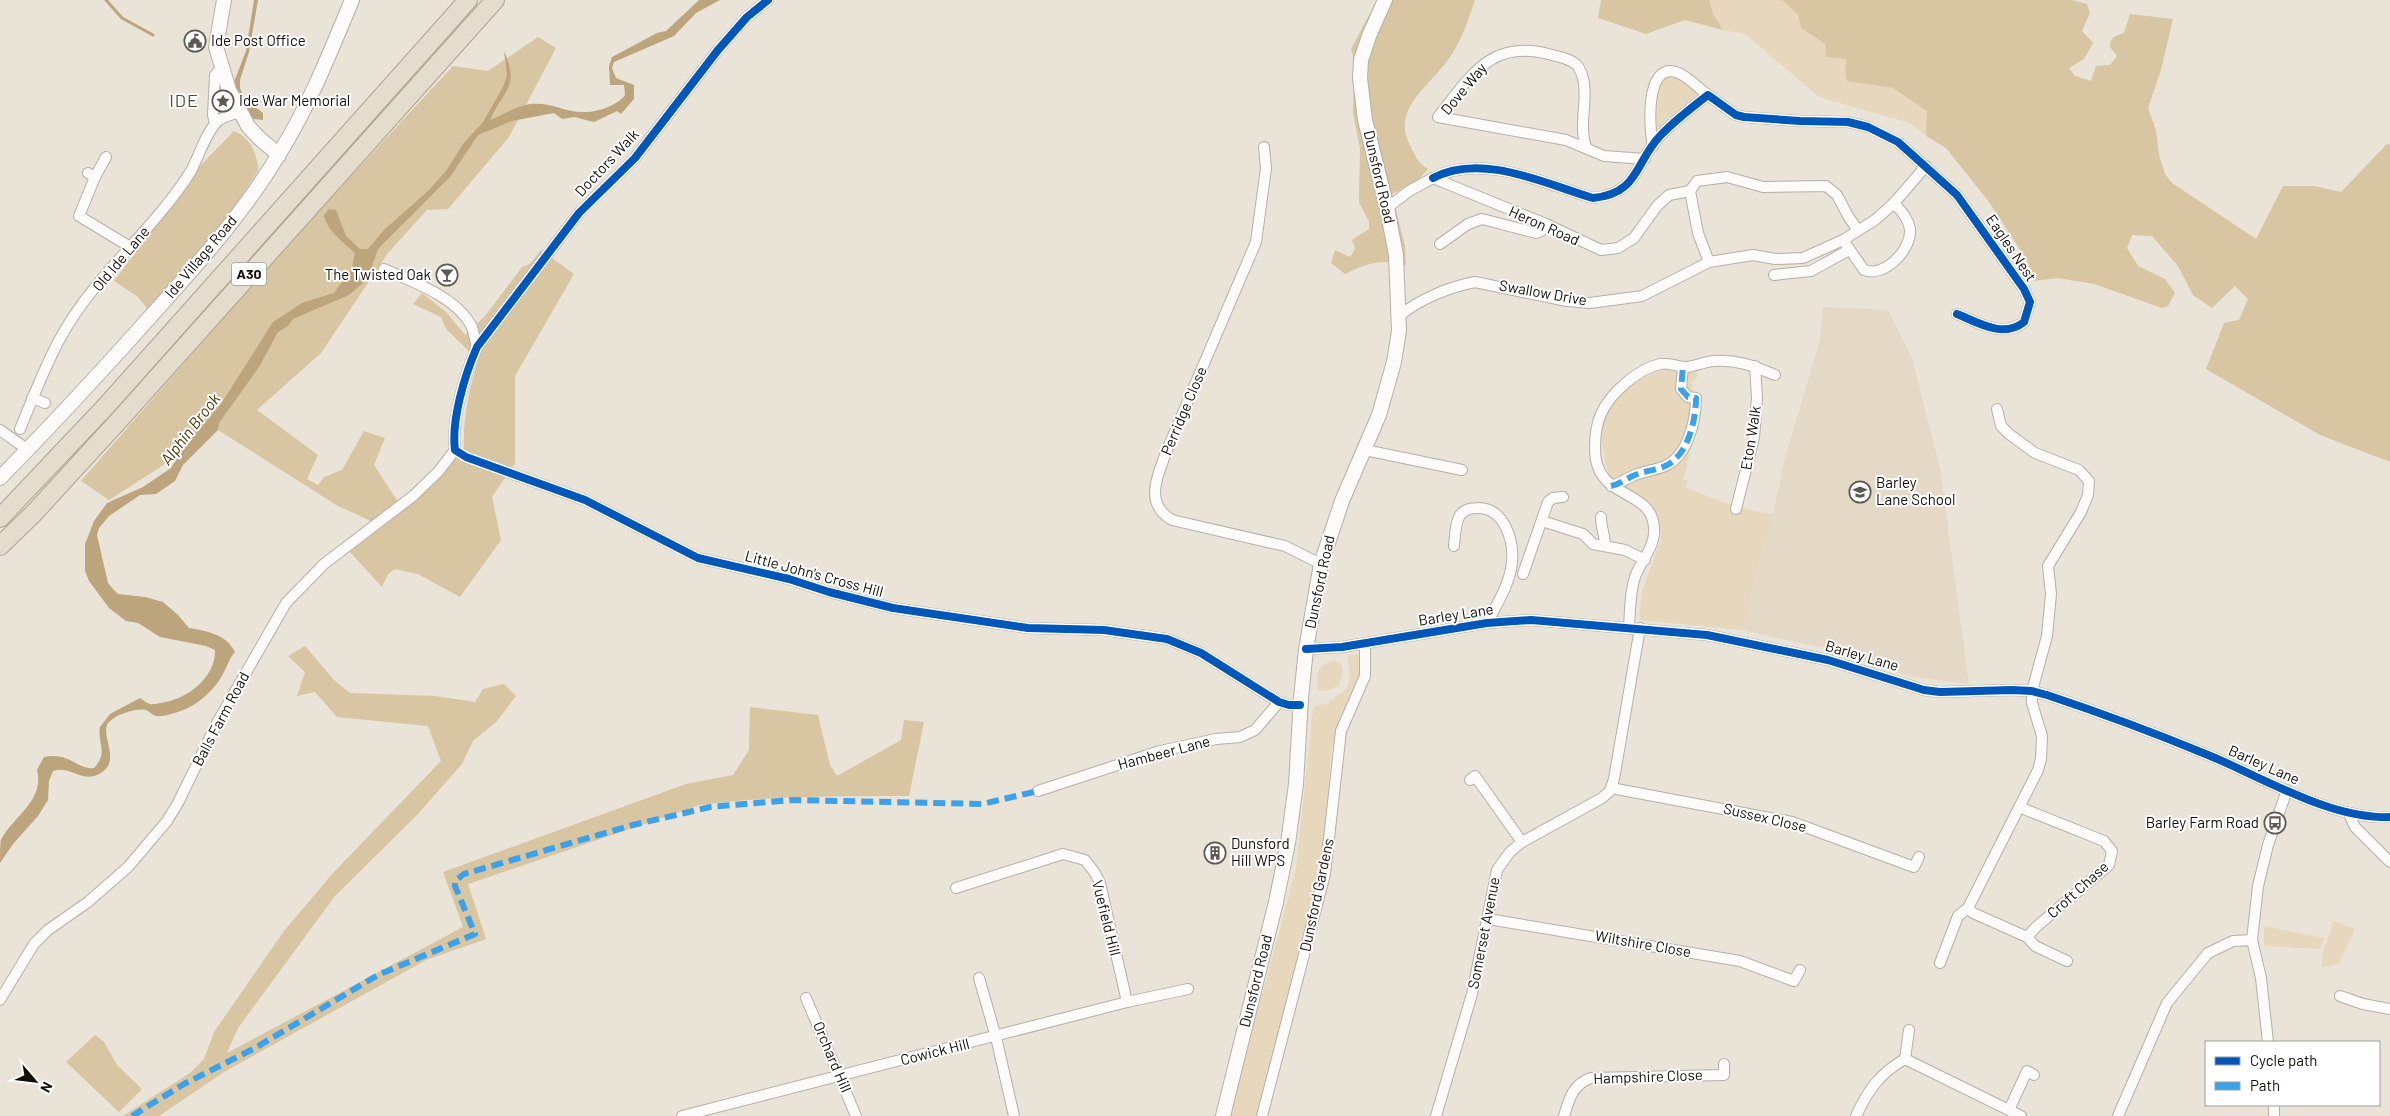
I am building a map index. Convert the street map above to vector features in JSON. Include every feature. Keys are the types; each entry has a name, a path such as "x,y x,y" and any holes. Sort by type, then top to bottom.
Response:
{"highway":[{"name":"A30","path":"0,518 107,405 468,0"},
{"name":"A30","path":"0,546 34,513 122,417 495,0"}],"main road":[{"path":"224,0 216,47 222,68 239,112 259,138 279,155"},
{"name":"Ide Village Road","path":"0,478 116,355 217,240 279,155 301,117 326,64 352,0"},
{"name":"Dunsford Road","path":"1223,1116 1276,902 1288,843 1296,784 1300,705 1306,649 1321,564 1342,501 1366,450 1379,415 1394,362 1399,316 1396,255 1387,208 1365,120 1360,78 1361,60 1385,0"}],"street":[{"name":"Doctors Walk","path":"491,328 578,213 634,158 718,50 748,17 768,0"},
{"name":"Dove Way","path":"1586,147 1582,132 1584,108 1583,78 1578,66 1569,60 1540,52 1523,49 1505,52 1493,57 1474,74 1438,117 1566,140 1604,156 1645,159"},
{"path":"222,68 215,74 213,115 216,123 239,112"},
{"path":"1653,146 1651,132 1654,85 1659,75 1664,72 1677,72 1736,115 1800,122 1848,122 1868,127 1898,142 1926,166"},
{"path":"1387,208 1409,191 1454,169 1487,169 1525,177 1593,198 1612,194 1627,186 1637,174 1653,146 1670,126 1708,95"},
{"name":"Old Ide Lane","path":"20,430 32,398 62,334 102,279 132,248 190,172 216,123"},
{"name":"Perridge Close","path":"1264,147 1266,168 1256,242 1167,450 1154,492 1161,512 1172,520 1285,546 1321,564"},
{"path":"106,156 92,175 79,216 132,248"},
{"name":"Swallow Drive","path":"1399,316 1415,304 1464,284 1475,282 1590,303 1642,296 1708,262 1753,255 1775,259 1803,258 1843,240 1857,229 1875,220 1894,203 1926,166"},
{"name":"Eagles Nest","path":"1926,166 1957,195 2024,289 2030,302 2024,322 2013,329 1992,328 1956,314"},
{"name":"Heron Road","path":"1433,178 1546,224 1601,250 1618,248 1634,238 1657,206 1669,195 1690,191 1697,181 1717,177 1741,180 1763,187 1826,186 1837,195 1857,229"},
{"path":"1690,191 1698,233 1708,262"},
{"path":"1843,240 1864,270 1870,272 1884,268 1898,258 1910,235 1910,228 1907,217 1894,203"},
{"path":"1440,244 1468,224 1482,219 1536,234 1546,224"},
{"path":"1774,275 1812,271 1849,250"},
{"path":"384,270 434,291 451,303 472,327 476,347"},
{"path":"472,327 491,328"},
{"path":"455,450 455,425 468,368 476,347 491,328"},
{"path":"1611,788 1619,752 1634,628 1634,580 1645,560 1654,536 1652,514 1632,497 1611,486 1597,469 1595,458 1596,430 1601,412 1615,395 1639,374 1661,364 1683,367 1729,361 1755,366 1775,375"},
{"name":"Eton Walk","path":"1736,509 1749,464 1754,438 1757,398 1755,366"},
{"path":"1611,486 1626,478 1665,466 1680,452 1692,431 1696,412 1696,398 1688,397 1681,389 1683,367"},
{"path":"32,398 45,403"},
{"path":"1940,963 1958,916 1968,908 2041,759 2042,736 2032,703 2032,691 2047,636 2051,594 2048,566 2081,512 2088,495 2089,481 2079,470 2035,453 2009,434 2001,426 1997,409"},
{"path":"0,430 28,450"},
{"name":"Little John's Cross Hill","path":"455,450 466,458 584,500 698,558 789,579 828,592 893,608 1028,628 1112,631 1167,639 1201,653 1279,702 1288,705 1300,705"},
{"name":"Balls Farm Road","path":"0,1000 34,944 48,930 88,902 122,873 152,841 167,821 178,803 217,723 286,603 324,564 413,496 438,472 455,450"},
{"path":"1366,450 1462,470"},
{"path":"1523,574 1550,500 1564,497"},
{"path":"1454,546 1457,522 1461,514 1469,509 1488,508 1495,512 1510,535 1512,564 1506,588 1487,623"},
{"path":"1601,517 1601,528 1605,535 1605,546"},
{"path":"1542,521 1583,534 1593,544 1625,550 1645,560"},
{"name":"Barley Lane","path":"1306,649 1365,644 1487,623 1531,620 1707,635 1828,660 1924,690 1940,692 2032,691 2084,707 2208,755 2287,790 2349,814 2390,817"},
{"name":"Dunsford Gardens","path":"1262,1116 1325,874 1341,731 1365,676 1365,644"},
{"name":"Hambeer Lane","path":"1038,791 1160,751 1216,739 1240,737 1255,730 1279,702"},
{"path":"1484,769 1473,778 1522,842"},
{"name":"Somerset Avenue","path":"1436,1116 1472,994 1497,870 1510,852 1522,842 1602,798 1611,788"},
{"name":"Sussex Close","path":"1611,788 1792,822 1914,867"},
{"path":"2268,1041 2261,978 2252,940 2258,886 2268,845 2287,790"},
{"name":"Croft Chase","path":"2019,807 2104,841 2112,852 2109,865 2036,927 2027,937"},
{"path":"2349,814 2355,827 2390,862"},
{"name":"Vuefield Hill","path":"956,888 978,887 1064,854 1085,860 1100,883 1126,1002"},
{"path":"1909,878 1919,857"},
{"path":"1968,908 2027,937 2035,946 2067,961"},
{"name":"Wiltshire Close","path":"1488,919 1740,961 1794,981"},
{"path":"2118,1116 2167,1003 2208,952 2233,941 2252,940"},
{"path":"1789,990 1800,970"},
{"path":"979,978 996,1037 1014,1116"},
{"name":"Cowick Hill","path":"682,1116 996,1037 1126,1002 1188,989"},
{"path":"2340,996 2363,1004 2390,1009"},
{"name":"Orchard Hill","path":"806,998 841,1076 856,1116"},
{"path":"1905,1059 1909,1030"},
{"path":"1905,1059 2021,1116"},
{"path":"1856,1116 1866,1093 1875,1081 1905,1059"},
{"path":"2009,1110 2026,1071"},
{"name":"Hampshire Close","path":"1564,1116 1573,1091 1583,1080 1591,1078 1724,1074"}],"shaded area":[{"path":"254,0 258,0 249,52 240,80 240,88 245,99 263,113 263,120 254,119 245,114 234,82 246,51"},
{"path":"699,0 720,0 696,13 674,36 614,62 612,68 616,78 634,85 634,99 621,114 617,111 594,122 574,117 562,119 554,113 512,121 478,135 450,177 378,249 371,269 363,283 349,295 293,319 288,326 278,332 259,367 219,423 218,430 183,465 175,481 156,494 140,495 109,516 99,528 97,535 108,583 118,594 145,597 163,602 189,628 209,632 221,637 227,641 235,652 217,683 208,694 192,706 175,713 160,716 146,710 132,711 110,721 106,733 110,755 109,763 97,775 91,777 64,770 53,771 49,781 48,800 38,816 13,844 0,863 1,840 32,799 38,781 37,770 44,757 60,757 88,768 94,768 102,752 100,727 110,714 140,698 150,704 171,701 198,686 210,670 215,650 206,646 160,637 138,623 126,621 109,608 89,581 85,571 85,544 94,521 107,503 143,487 171,468 181,451 221,404 273,322 302,303 334,293 352,268 355,253 332,231 325,221 324,215 329,209 336,210 346,236 360,249 368,249 385,229 428,191 446,171 463,144 483,122 503,87 507,75 504,51 509,63 510,80 505,94 490,120 530,104 545,104 576,112 599,110 617,102 625,95 624,85 610,85 609,66 612,57 657,33 666,31"},
{"path":"1377,0 1475,0 1464,31 1453,53 1415,99 1405,121 1405,132 1415,156 1428,169 1417,181 1392,194 1405,246 1406,266 1382,262 1361,267 1345,274 1331,263 1335,250 1350,257 1355,249 1352,240 1369,229 1369,222 1359,202 1360,148 1353,113 1354,59 1351,49"},
{"path":"1601,0 1709,0 1713,14 1723,30 1685,20 1646,34 1598,18"},
{"path":"1709,0 1782,0 1798,14 1801,28 1846,58 1845,73 1847,81 1893,88 1928,111 1926,136 1910,123 1819,97 1745,34 1723,30 1713,14"},
{"path":"1782,0 2072,0 2087,4 2090,13 2082,31 2093,43 2084,59 2069,68 2075,76 2091,81 2096,66 2110,65 2117,56 2110,47 2111,41 2116,36 2124,33 2130,14 2173,19 2161,70 2148,108 2156,130 2159,155 2165,174 2172,183 2256,239 2283,186 2314,186 2341,192 2387,144 2390,145 2390,462 2320,435 2206,369 2224,323 2239,320 2248,299 2235,286 2212,308 2193,295 2178,266 2152,236 2132,235 2127,248 2138,266 2165,279 2175,293 2168,306 2162,308 2094,284 2058,278 2033,281 2028,262 1989,202 1946,148 1926,136 1927,111 1893,88 1847,81 1845,73 1846,59 1826,57 1825,44 1801,28 1798,14"},
{"path":"538,37 556,48 509,137 448,209 427,210 388,253 321,353 257,410 318,455 307,479 318,485 324,477 342,470 364,431 385,438 374,465 398,502 405,509 442,474 464,449 464,426 467,404 478,360 446,329 441,317 413,304 422,293 446,312 465,335 485,316 522,267 530,264 541,250 574,274 515,376 515,463 492,497 501,540 460,597 418,574 395,569 388,574 382,587 350,552 372,534 369,520 338,506 218,430 109,500 81,481 287,245 453,66 488,71"},
{"path":"1672,75 1700,93 1700,97 1669,125 1655,134 1656,90 1664,77"},
{"path":"234,131 244,137 252,147 257,159 258,171 214,236 150,312 138,297 114,281 200,166"},
{"name":"Barley Lane School","path":"1823,307 1888,310 1912,358 1940,469 1969,684 1912,677 1820,647 1741,630 1773,514 1785,458 1820,340"},
{"path":"1669,369 1681,372 1696,371 1698,376 1692,383 1693,431 1683,479 1688,480 1686,487 1728,504 1773,514 1741,630 1639,620 1642,591 1661,540 1661,531 1656,516 1651,510 1611,479 1606,464 1600,429 1610,406 1618,397 1648,376"},
{"path":"305,646 334,680 350,693 435,696 475,702 483,689 504,684 516,696 497,721 473,741 462,764 418,814 335,896 238,1028 227,1053 463,927 443,872 686,784 733,775 749,750 750,707 818,715 830,765 837,776 901,740 904,720 924,722 909,796 778,798 700,805 468,884 486,939 426,960 224,1072 159,1116 123,1116 190,1073 204,1059 214,1032 284,931 334,872 441,761 428,726 337,717 315,692 297,696 305,672 288,656"},
{"path":"1357,654 1362,657 1360,679 1348,699 1331,752 1323,857 1315,896 1258,1116 1228,1116 1296,868 1313,709 1317,705 1328,704 1329,701 1334,700 1336,696 1346,689 1350,677 1348,656"},
{"path":"1335,661 1339,662 1343,669 1339,686 1327,691 1319,691 1317,675 1321,667"},
{"path":"2334,921 2355,929 2339,964 2322,967 2323,952"},
{"path":"2264,926 2324,938 2320,949 2264,946"},
{"path":"95,1035 104,1042 117,1065 142,1089 119,1112 66,1062"}],"waterway":[{"path":"106,0 122,18 153,35"}],"marked path":[{"path":"1611,486 1635,475 1665,466 1673,461 1685,446 1692,427 1696,398 1688,397 1681,389 1683,367"},
{"path":"132,1116 184,1084 255,1048 378,975 475,934 455,886 455,881 464,874 633,825 710,807 791,800 982,804 1038,791"}],"cycle path":[{"path":"768,0 747,17 718,50 635,158 579,213 477,347 468,370 457,411 454,438 455,450 466,457 585,500 698,558 789,579 829,592 893,608 1028,628 1104,630 1167,639 1201,653 1279,702 1289,705 1300,705"},
{"path":"1433,178 1452,171 1472,168 1493,169 1534,179 1593,198 1608,195 1628,183 1660,136 1708,95 1736,115 1744,117 1848,122 1868,127 1898,142 1957,195 2024,289 2030,302 2024,322 2016,327 2007,329 1981,325 1957,314"},
{"path":"1306,649 1342,647 1487,623 1531,620 1707,635 1828,660 1924,690 1940,692 2032,691 2168,739 2321,805 2344,812 2390,817"}],"place":[{"name":"Ide Post Office","path":"195,41"},
{"name":"Ide War Memorial","path":"223,101"},
{"name":"The Twisted Oak","path":"447,275"},
{"name":"Barley Lane School","path":"1860,492"},
{"name":"Barley Farm Road","path":"2275,823"},
{"name":"Dunsford Hill WPS","path":"1215,853"}],"district":[{"name":"IDE","path":"184,101"}],"water label":[{"name":"Alphin Brook","path":"190,429"}]}
